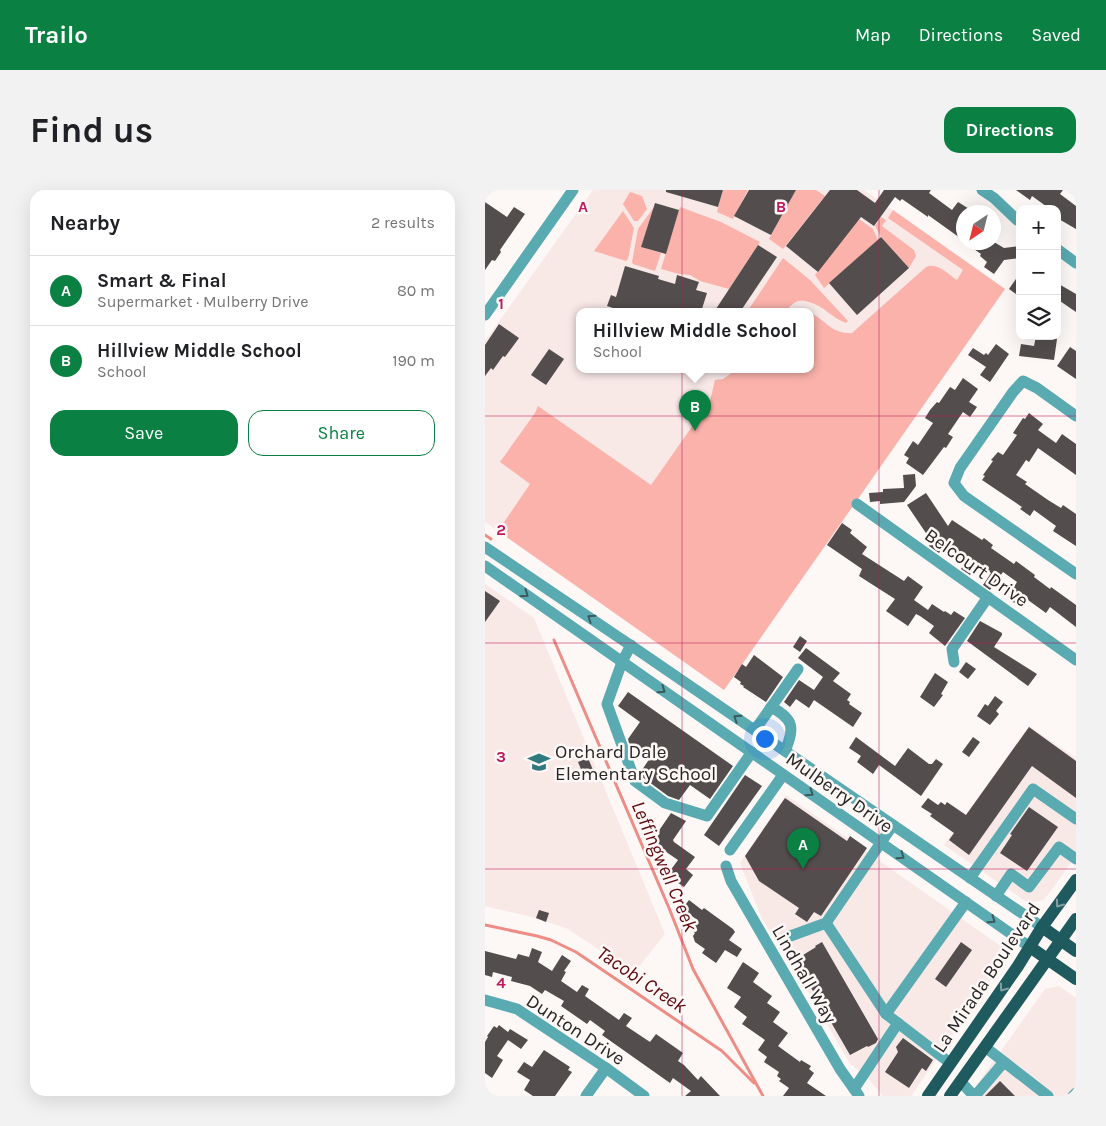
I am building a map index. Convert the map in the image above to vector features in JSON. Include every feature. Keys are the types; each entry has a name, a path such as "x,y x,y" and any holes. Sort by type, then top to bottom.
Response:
{"main road":[{"name":"La Mirada Boulevard","path":"929,1096 1018,966 1042,927 1076,880"},
{"name":"La Mirada Boulevard","path":"950,1096 1076,919"},
{"name":"Mulberry Drive","path":"1042,927 1076,951"},
{"name":"Mulberry Drive","path":"1030,947 1076,979"}],"street":[{"path":"485,315 573,190"},
{"path":"982,190 994,198 1016,219"},
{"path":"1058,250 1076,263"},
{"path":"1076,416 1037,388 1023,381 1013,392 960,468 954,483 964,496 1076,574"},
{"name":"Belcourt Drive","path":"857,504 1076,660"},
{"name":"Mulberry Drive","path":"485,547 1042,927"},
{"name":"Mulberry Drive","path":"485,566 1030,947"},
{"path":"954,662 952,649 988,597"},
{"path":"631,645 622,662 607,704 635,781 665,802 707,816 752,752"},
{"path":"755,730 798,669"},
{"path":"771,707 786,715 792,728 791,737 785,751"},
{"path":"730,850 783,774"},
{"path":"970,878 1033,788 1076,819"},
{"path":"785,938 826,923 893,825"},
{"path":"996,896 1011,874 1029,887 1059,847 1076,859"},
{"name":"Lindhall Way","path":"726,866 736,889 840,1069 857,1093"},
{"path":"886,1014 966,902"},
{"path":"826,923 886,1014 951,1063"},
{"name":"Dunton Drive","path":"485,1000 517,1009 606,1068 644,1096"},
{"path":"857,1093 898,1023"},
{"path":"985,1047 1048,1096"},
{"path":"961,1081 975,1096 1005,1062"},
{"path":"586,1096 606,1068"},
{"path":"1073,1096 1076,1093"}],"shaded area":[{"path":"593,190 864,190 1005,289 724,690 485,522 485,341"},
{"path":"723,190 748,190 733,219 717,212"},
{"path":"796,190 816,190 825,196 783,249 769,239"},
{"path":"630,192 642,196 647,209 638,221 634,221 623,204"},
{"path":"654,207 641,247 661,253 655,271 632,262 638,229"},
{"path":"680,207 721,222 760,242 729,289 700,281 690,275 661,269"},
{"path":"893,210 1005,289 724,690 498,531 530,484 500,462 538,406 651,485 710,401 715,380 723,379 732,373 814,373 814,315 834,329 845,333 852,333 926,267 938,267 957,280 963,270 888,218"},
{"path":"623,211 634,228 626,261 594,251"},
{"path":"881,217 886,220 882,226 914,250 916,256 909,268 881,237 875,226"},
{"path":"859,219 873,229 878,240 824,288 815,275"},
{"path":"783,258 810,280 848,321 846,323 819,306 804,301 796,302 788,308 750,308"},
{"name":"Orchard Dale Elementary School","path":"485,584 534,618 665,934 634,973 568,929 536,918 485,906"},
{"path":"1029,726 1076,758 1076,856 1044,900 1028,903 944,845"},
{"path":"786,795 1002,947 1005,959 911,1096 883,1096 849,1062 798,974 762,919 740,863"},
{"path":"1059,986 1076,998 1076,1096 969,1096 1045,989"}],"building":[{"path":"666,190 723,190 718,207 666,192"},
{"path":"749,190 796,190 771,235 734,216"},
{"path":"830,190 857,190 875,203 884,190 931,190 929,193 952,210 958,202 963,205 956,205 956,235 928,215 928,217 902,199 900,201 895,197 874,226 861,217 818,272 786,246"},
{"path":"1016,190 1063,190 1060,194 1076,206 1076,229 1061,220 1061,205 1044,205 1032,196 1030,200"},
{"path":"485,202 507,217 514,207 525,214 500,250 501,252 495,261 492,260 485,270"},
{"path":"655,203 679,210 666,254 641,247"},
{"path":"881,237 909,268 857,315 829,283"},
{"path":"758,245 777,257 743,308 717,308"},
{"path":"1001,246 1004,248 1016,246 1016,258 1004,260 994,274 984,267 987,262 980,256 981,254 975,250 1001,250"},
{"path":"625,266 659,276 658,279 675,284 677,275 699,282 696,290 707,293 702,308 613,308 607,306 611,295 616,297"},
{"path":"1016,279 1016,294 1009,289"},
{"path":"1061,285 1076,294 1076,312 1061,302"},
{"path":"499,324 519,338 505,357 503,356 493,370 491,368 485,376 485,345"},
{"path":"1035,340 1057,340 1054,360 1019,356 1021,344 1034,346"},
{"path":"996,344 1009,354 990,382 980,375 986,367 968,355 973,348 984,355 986,353 988,355"},
{"path":"1070,347 1076,351 1076,379 1057,366"},
{"path":"549,349 564,359 546,385 531,375"},
{"path":"963,378 978,389 969,402 977,407 970,417 963,412 948,434 953,437 923,475 906,463 909,458 904,455 913,441 918,445 933,423 925,418 930,410 937,402 939,403 950,387 955,390"},
{"path":"1029,413 1043,424 1038,430 1056,443 1062,434 1076,444 1076,475 1038,448 1029,462 1026,460 1016,475 1027,482 1025,484 1048,500 1061,508 1063,505 1076,514 1076,546 1053,531 1056,526 1034,510 1030,516 1020,509 1022,507 982,480 985,476 983,475 993,461 991,460 998,452 1003,455 1017,435 1013,433 1023,418 1025,419"},
{"path":"915,474 916,486 904,502 880,504 880,501 870,502 869,493 883,492 883,489 904,488 903,475"},
{"path":"926,493 948,526 952,520 982,540 984,538 993,545 991,548 1014,564 1016,561 1050,589 1051,587 1076,605 1076,627 1050,607 1046,613 1028,600 1023,608 1013,602 1008,597 1017,582 1003,572 990,590 983,585 991,573 978,563 970,575 961,569 966,561 944,546 939,553 929,546 932,542 907,505"},
{"path":"842,523 852,530 850,533 867,547 862,554 904,581 908,576 923,587 914,600 928,610 932,604 951,615 954,611 965,618 945,646 929,633 934,626 920,616 916,614 908,626 886,611 895,599 859,576 862,569 827,545"},
{"path":"485,591 500,601 485,622"},
{"path":"980,621 1002,633 994,647 1037,674 1028,686 967,641"},
{"path":"800,636 807,641 800,652 793,647"},
{"path":"806,648 840,673 833,681 851,694 847,700 850,702 849,704 862,713 853,727 814,700 809,708 796,699 790,707 784,702 799,680 814,690 823,677 798,658"},
{"path":"754,655 783,677 766,702 743,687 740,684 741,682 734,677 742,664 746,667"},
{"path":"966,662 976,669 968,679 959,672"},
{"path":"935,673 948,682 941,694 943,695 934,707 920,697"},
{"path":"628,692 733,766 710,799 690,785 679,800 668,796 641,776 640,773 650,758 629,743 628,739 640,722 618,706"},
{"path":"995,696 1003,702 996,711 999,714 990,725 977,716 985,704 988,706"},
{"path":"1029,727 1076,761 1076,798 1032,766 969,855 949,840 954,833 921,807 928,798 938,805 941,802 945,805 947,802 966,815"},
{"path":"856,737 895,766 908,748 929,764 932,764 936,759 943,764 921,796 879,765 873,774 857,762 861,756 849,748"},
{"path":"973,737 980,742 969,757 962,752"},
{"path":"588,758 593,770 583,774 578,762"},
{"path":"745,775 762,786 719,846 704,835"},
{"path":"785,798 847,841 850,836 867,848 821,916 814,912 807,922 795,914 799,908 759,881 745,856"},
{"path":"1029,807 1058,827 1027,871 1000,853 1012,835 1010,834"},
{"path":"671,813 686,821 673,840 674,842 695,857 686,869 693,875 684,887 667,875 678,860 653,843"},
{"path":"689,900 702,910 704,908 733,929 735,932 729,940 742,949 737,957 725,950 716,963 702,953 705,949 695,942 693,936 695,933 690,929 696,919 682,909"},
{"path":"539,910 549,913 546,922 536,918"},
{"path":"822,942 878,1039 876,1043 850,1055 795,960"},
{"path":"961,942 972,950 946,987 935,979"},
{"path":"532,948 542,952 538,962 552,971 562,955 571,961 564,971 566,972 561,981 577,992 582,985 589,989 585,996 619,1020 624,1013 632,1018 626,1026 650,1042 656,1034 683,1053 678,1061 698,1080 701,1076 720,1096 685,1096 691,1091 673,1078 670,1083 602,1035 605,1031 590,1020 587,1024 561,1006 564,1001 545,990 542,994 530,986 511,981 512,977 493,972 492,977 485,975 485,951 516,959 518,954 529,957"},
{"path":"743,962 759,973 753,982 772,996 767,1003 780,1012 773,1022 788,1033 778,1046 800,1062 801,1060 811,1066 809,1069 814,1073 807,1083 826,1096 783,1096 789,1088 779,1081 781,1079 777,1076 779,1072 764,1062 767,1057 758,1050 765,1040 742,1024 747,1017 734,1007 741,997 727,988"},
{"path":"499,1025 508,1032 510,1029 528,1040 521,1049 508,1040 497,1056 503,1060 492,1078 485,1073 485,1042 494,1026 497,1028"},
{"path":"903,1038 933,1060 926,1071 922,1068 909,1088 885,1072 898,1052 896,1047"},
{"path":"544,1050 570,1067 568,1070 572,1072 555,1096 533,1096 524,1090 530,1080 517,1072 524,1062 532,1067"},
{"path":"1000,1081 1015,1096 985,1096"}],"waterway":[{"name":"Leffingwell Creek","path":"485,535 491,539"},
{"name":"Leffingwell Creek","path":"554,640 669,908 693,969 763,1096"},
{"name":"Tacobi Creek","path":"485,925 551,940 576,952 722,1051 754,1083"}],"place":[{"name":"Hillview Middle School","path":"695,431"},
{"name":"Orchard Dale Elementary School","path":"539,762"},
{"name":"Smart & Final","path":"803,869"}]}
